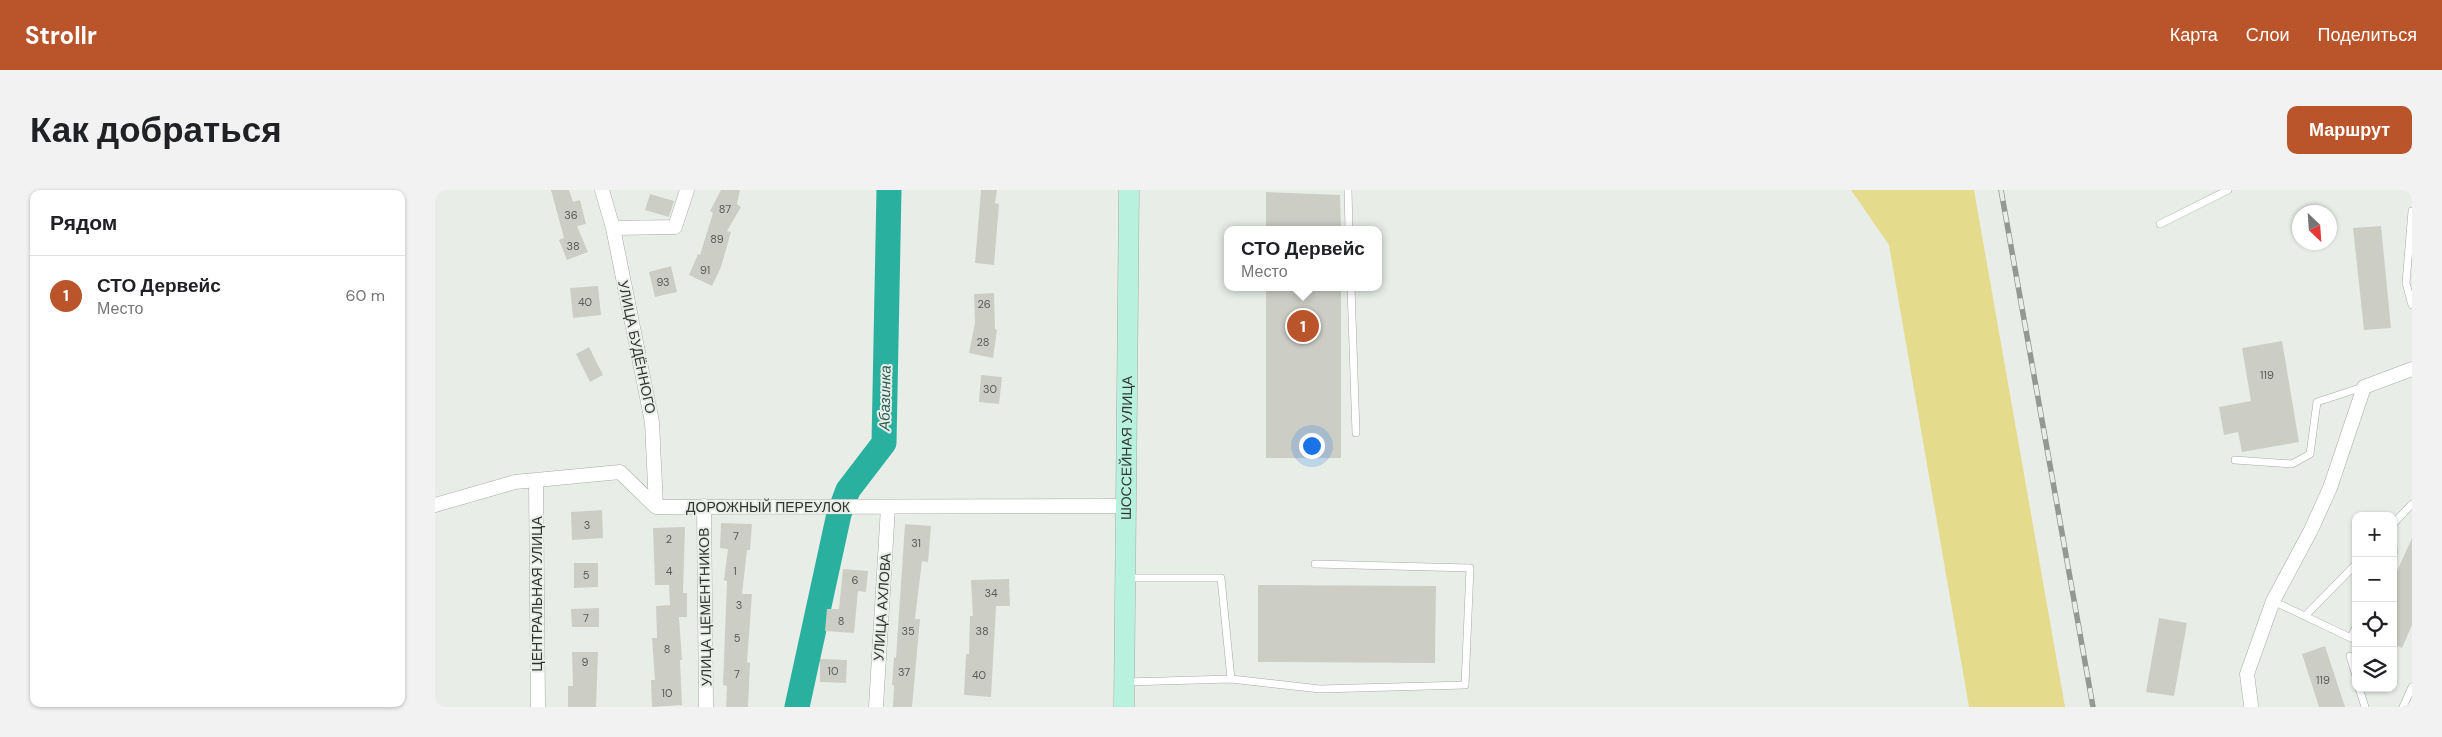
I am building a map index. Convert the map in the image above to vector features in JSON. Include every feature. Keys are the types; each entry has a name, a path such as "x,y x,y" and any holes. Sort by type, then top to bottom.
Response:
{"main road":[{"name":"ШОССЕЙНАЯ УЛИЦА","path":"1117,707 1120,190"},
{"name":"ШОССЕЙНАЯ УЛИЦА","path":"1124,707 1129,190"}],"street":[{"name":"УЛИЦА БУДЁННОГО","path":"602,190 613,228 652,422 655,507"},
{"path":"613,228 675,227 687,190"},
{"path":"2251,705 2247,674 2273,601 2311,530 2330,488 2364,386 2412,369"},
{"path":"435,505 515,482 620,472 655,507"},
{"name":"ЦЕНТРАЛЬНАЯ УЛИЦА","path":"536,481 538,707"},
{"name":"УЛИЦА ЦЕМЕНТНИКОВ","path":"704,506 706,707"},
{"name":"ДОРОЖНЫЙ ПЕРЕУЛОК","path":"655,507 1118,506"},
{"name":"УЛИЦА АХЛОВА","path":"875,707 888,507"}],"lane":[{"path":"1348,190 1349,226"},
{"path":"2161,224 2228,190"},
{"path":"2412,211 2406,283 2412,305"},
{"path":"1351,291 1356,433"},
{"path":"2235,460 2292,464 2310,454 2317,402 2364,386"},
{"path":"2397,520 2412,504"},
{"path":"1124,682 1231,678 1320,690 1465,685 1470,568 1315,564"},
{"path":"2305,616 2352,568"},
{"path":"1125,578 1221,578 1231,678"},
{"path":"2273,601 2351,638 2352,636"},
{"path":"2350,656 2352,663"},
{"path":"2403,707 2412,687"},
{"path":"2360,692 2365,707"}],"shaded area":[{"path":"1851,190 1974,190 2065,707 1969,707 1889,245"}],"building":[{"path":"551,190 569,190 573,202 580,200 586,224 577,226 588,252 567,260 559,240 564,238"},
{"path":"721,190 740,190 737,204 741,207 727,231 731,232 721,267 712,286 689,275 698,254 700,255 713,213 710,211"},
{"path":"981,190 997,190 995,203 999,204 994,265 975,263"},
{"path":"1266,192 1340,195 1341,226 1266,226"},
{"path":"650,194 674,201 669,217 645,210"},
{"path":"2381,226 2391,328 2364,330 2353,228"},
{"path":"671,266 677,292 655,297 649,272"},
{"path":"598,286 601,315 573,318 570,288"},
{"path":"1266,291 1341,291 1341,458 1266,458"},
{"path":"994,293 995,329 997,330 993,358 969,353 975,323 974,294"},
{"path":"2282,341 2299,442 2242,452 2238,432 2224,435 2219,407 2251,401 2242,348"},
{"path":"589,347 603,375 590,382 576,354"},
{"path":"981,375 1002,377 999,404 979,402"},
{"path":"602,510 603,538 572,540 571,512"},
{"path":"721,523 752,524 750,550 747,550 742,594 752,594 747,662 750,663 748,707 726,707 727,686 723,685 727,581 724,580 728,549 720,548"},
{"path":"905,524 931,526 928,562 922,561 915,619 920,619 912,707 893,707 894,685 892,685 894,657 896,658"},
{"path":"685,527 683,593 687,593 687,617 679,617 682,660 680,660 682,705 652,707 651,680 655,680 652,638 657,638 656,606 670,605 669,585 655,585 653,528"},
{"path":"2412,538 2412,625 2402,648 2397,646 2397,571"},
{"path":"574,563 598,563 598,587 574,588"},
{"path":"843,569 868,571 866,592 858,591 854,633 825,631 827,609 839,609"},
{"path":"1009,579 1010,606 996,606 991,697 964,695 966,654 969,654 970,616 973,616 971,580"},
{"path":"1258,585 1436,586 1435,663 1258,662"},
{"path":"599,608 599,627 572,627 571,609"},
{"path":"2159,618 2187,623 2174,696 2146,692"},
{"path":"2325,646 2345,707 2319,707 2302,654"},
{"path":"572,652 598,652 596,707 568,707 568,686 573,686"},
{"path":"820,659 847,660 846,683 820,682"}],"waterway":[{"name":"Абазинка","path":"797,707 839,514 848,490 884,443 889,190"}],"railway":[{"path":"2001,190 2093,707"}],"place":[{"name":"СТО Дервейс","path":"1303,326"}]}
